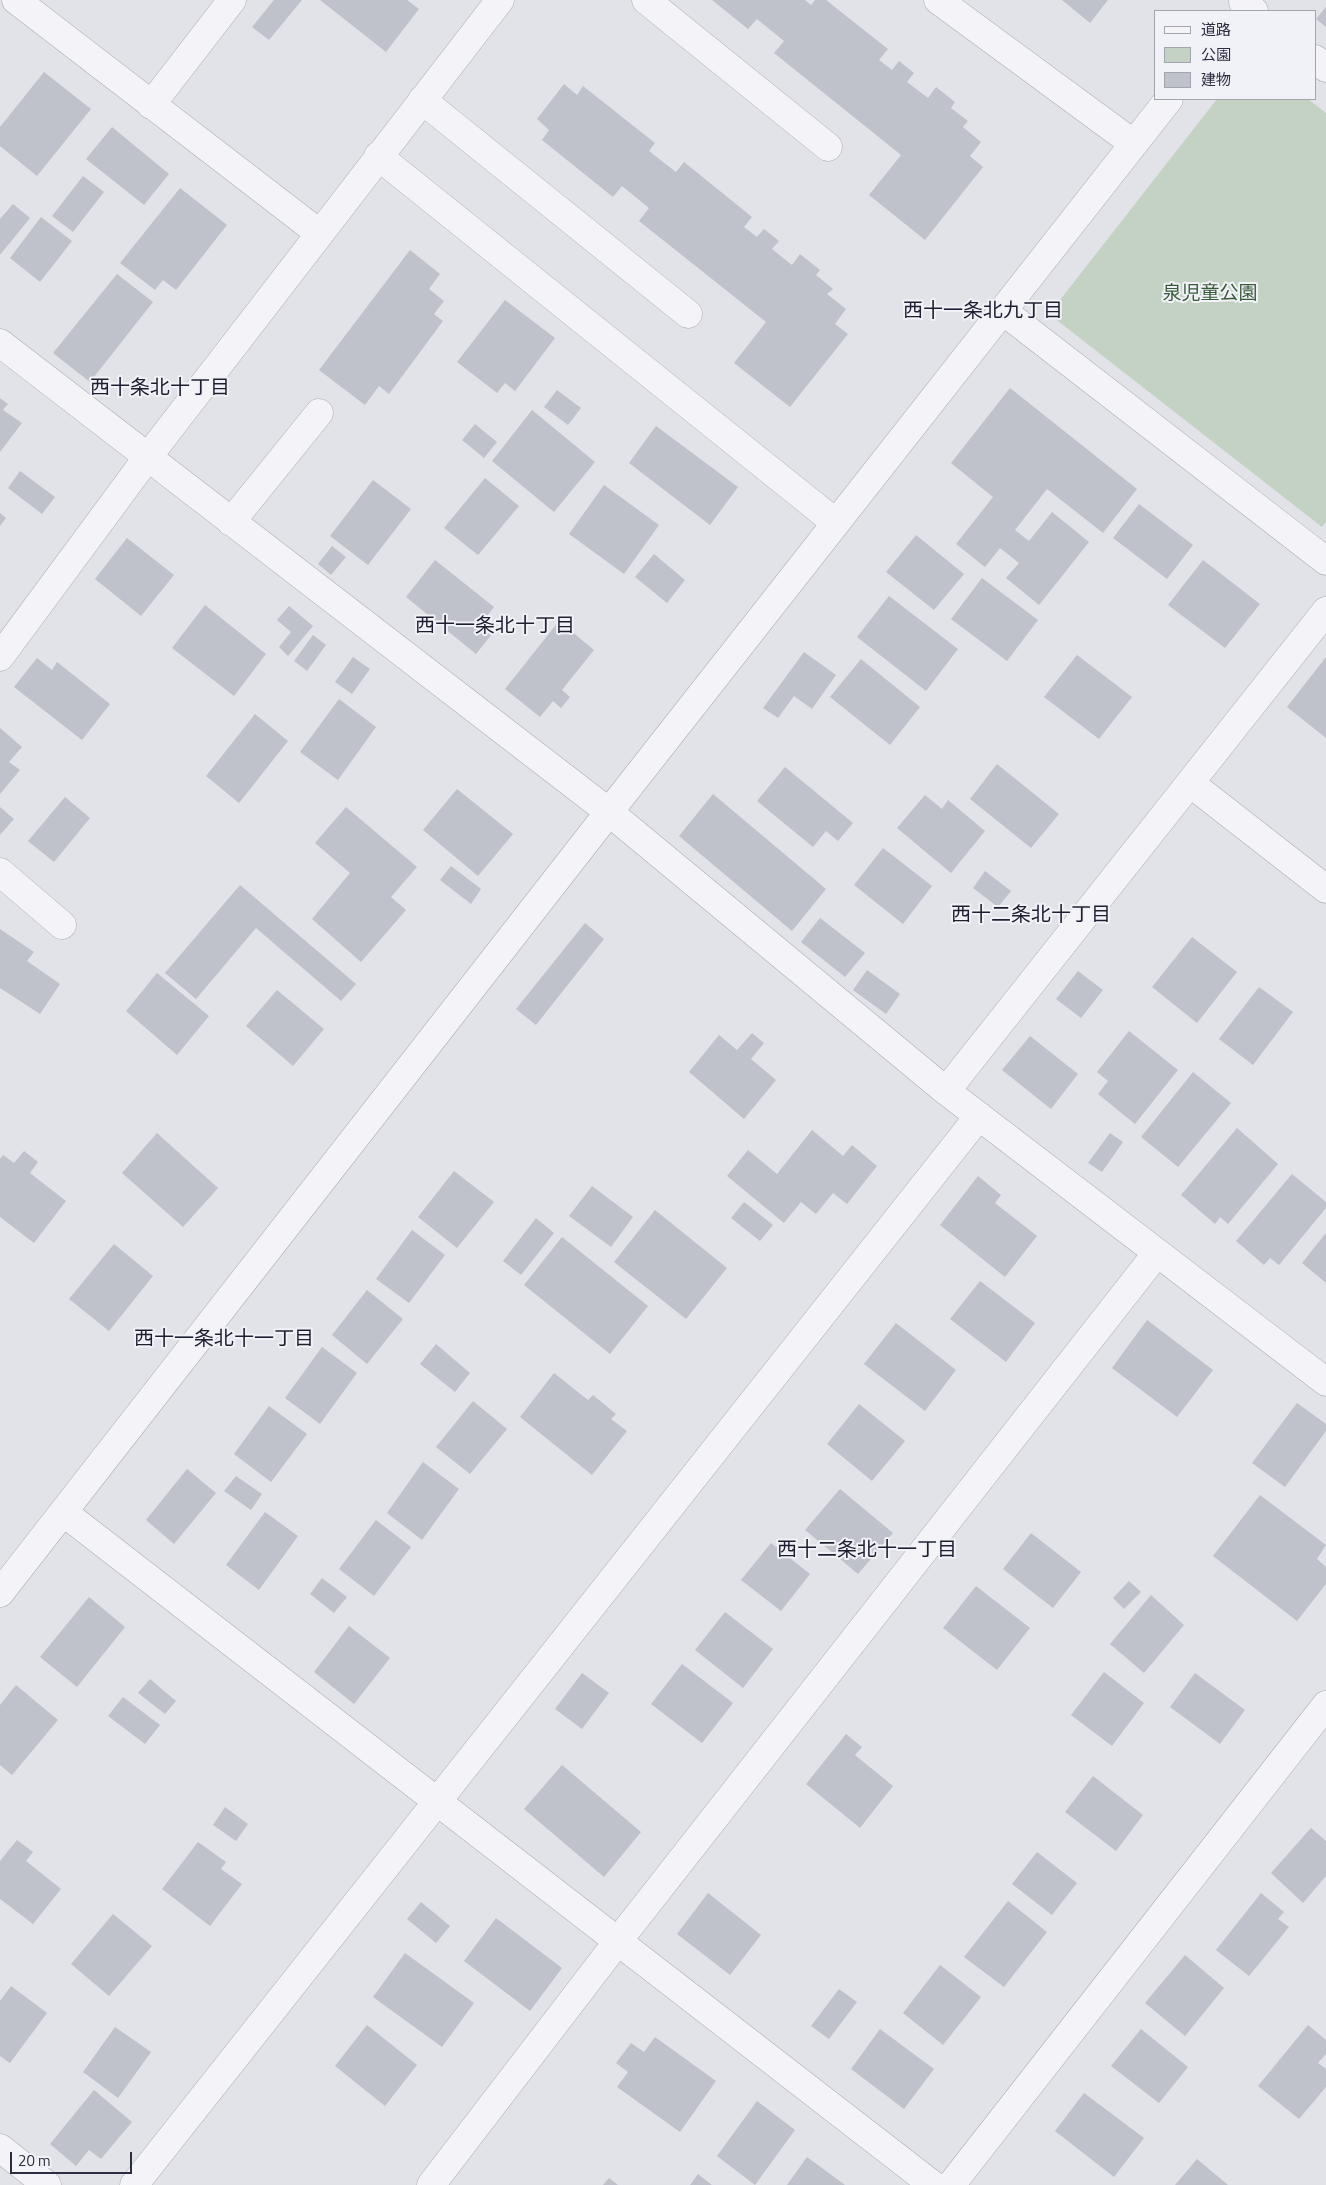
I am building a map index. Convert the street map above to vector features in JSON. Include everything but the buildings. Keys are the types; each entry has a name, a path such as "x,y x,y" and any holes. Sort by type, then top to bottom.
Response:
{"street":[{"path":"16,0 319,233"},
{"path":"151,105 232,0"},
{"path":"0,657 147,458 500,0"},
{"path":"646,0 828,147"},
{"path":"938,0 1134,144"},
{"path":"1316,60 1326,68"},
{"path":"422,100 688,314"},
{"path":"0,1593 609,812 1168,100"},
{"path":"378,156 836,523"},
{"path":"1003,311 1326,561"},
{"path":"0,343 609,812 946,1091 1326,1382"},
{"path":"230,522 319,413"},
{"path":"946,1091 1326,611"},
{"path":"1190,783 1326,889"},
{"path":"0,872 62,924"},
{"path":"134,2185 978,1116"},
{"path":"431,2185 618,1941 1157,1253"},
{"path":"64,1512 933,2185"},
{"path":"951,2185 1326,1705"},
{"path":"0,2148 47,2185"}],"green space":[{"name":"泉児童公園","path":"1216,100 1309,100 1326,113 1326,522 1322,527 1049,314"}],"district":[{"name":"西十一条北九丁目","path":"983,312"},
{"name":"西十条北十丁目","path":"160,389"},
{"name":"西十一条北十丁目","path":"495,627"},
{"name":"西十二条北十丁目","path":"1031,916"},
{"name":"西十一条北十一丁目","path":"224,1340"},
{"name":"西十二条北十一丁目","path":"867,1551"}]}
